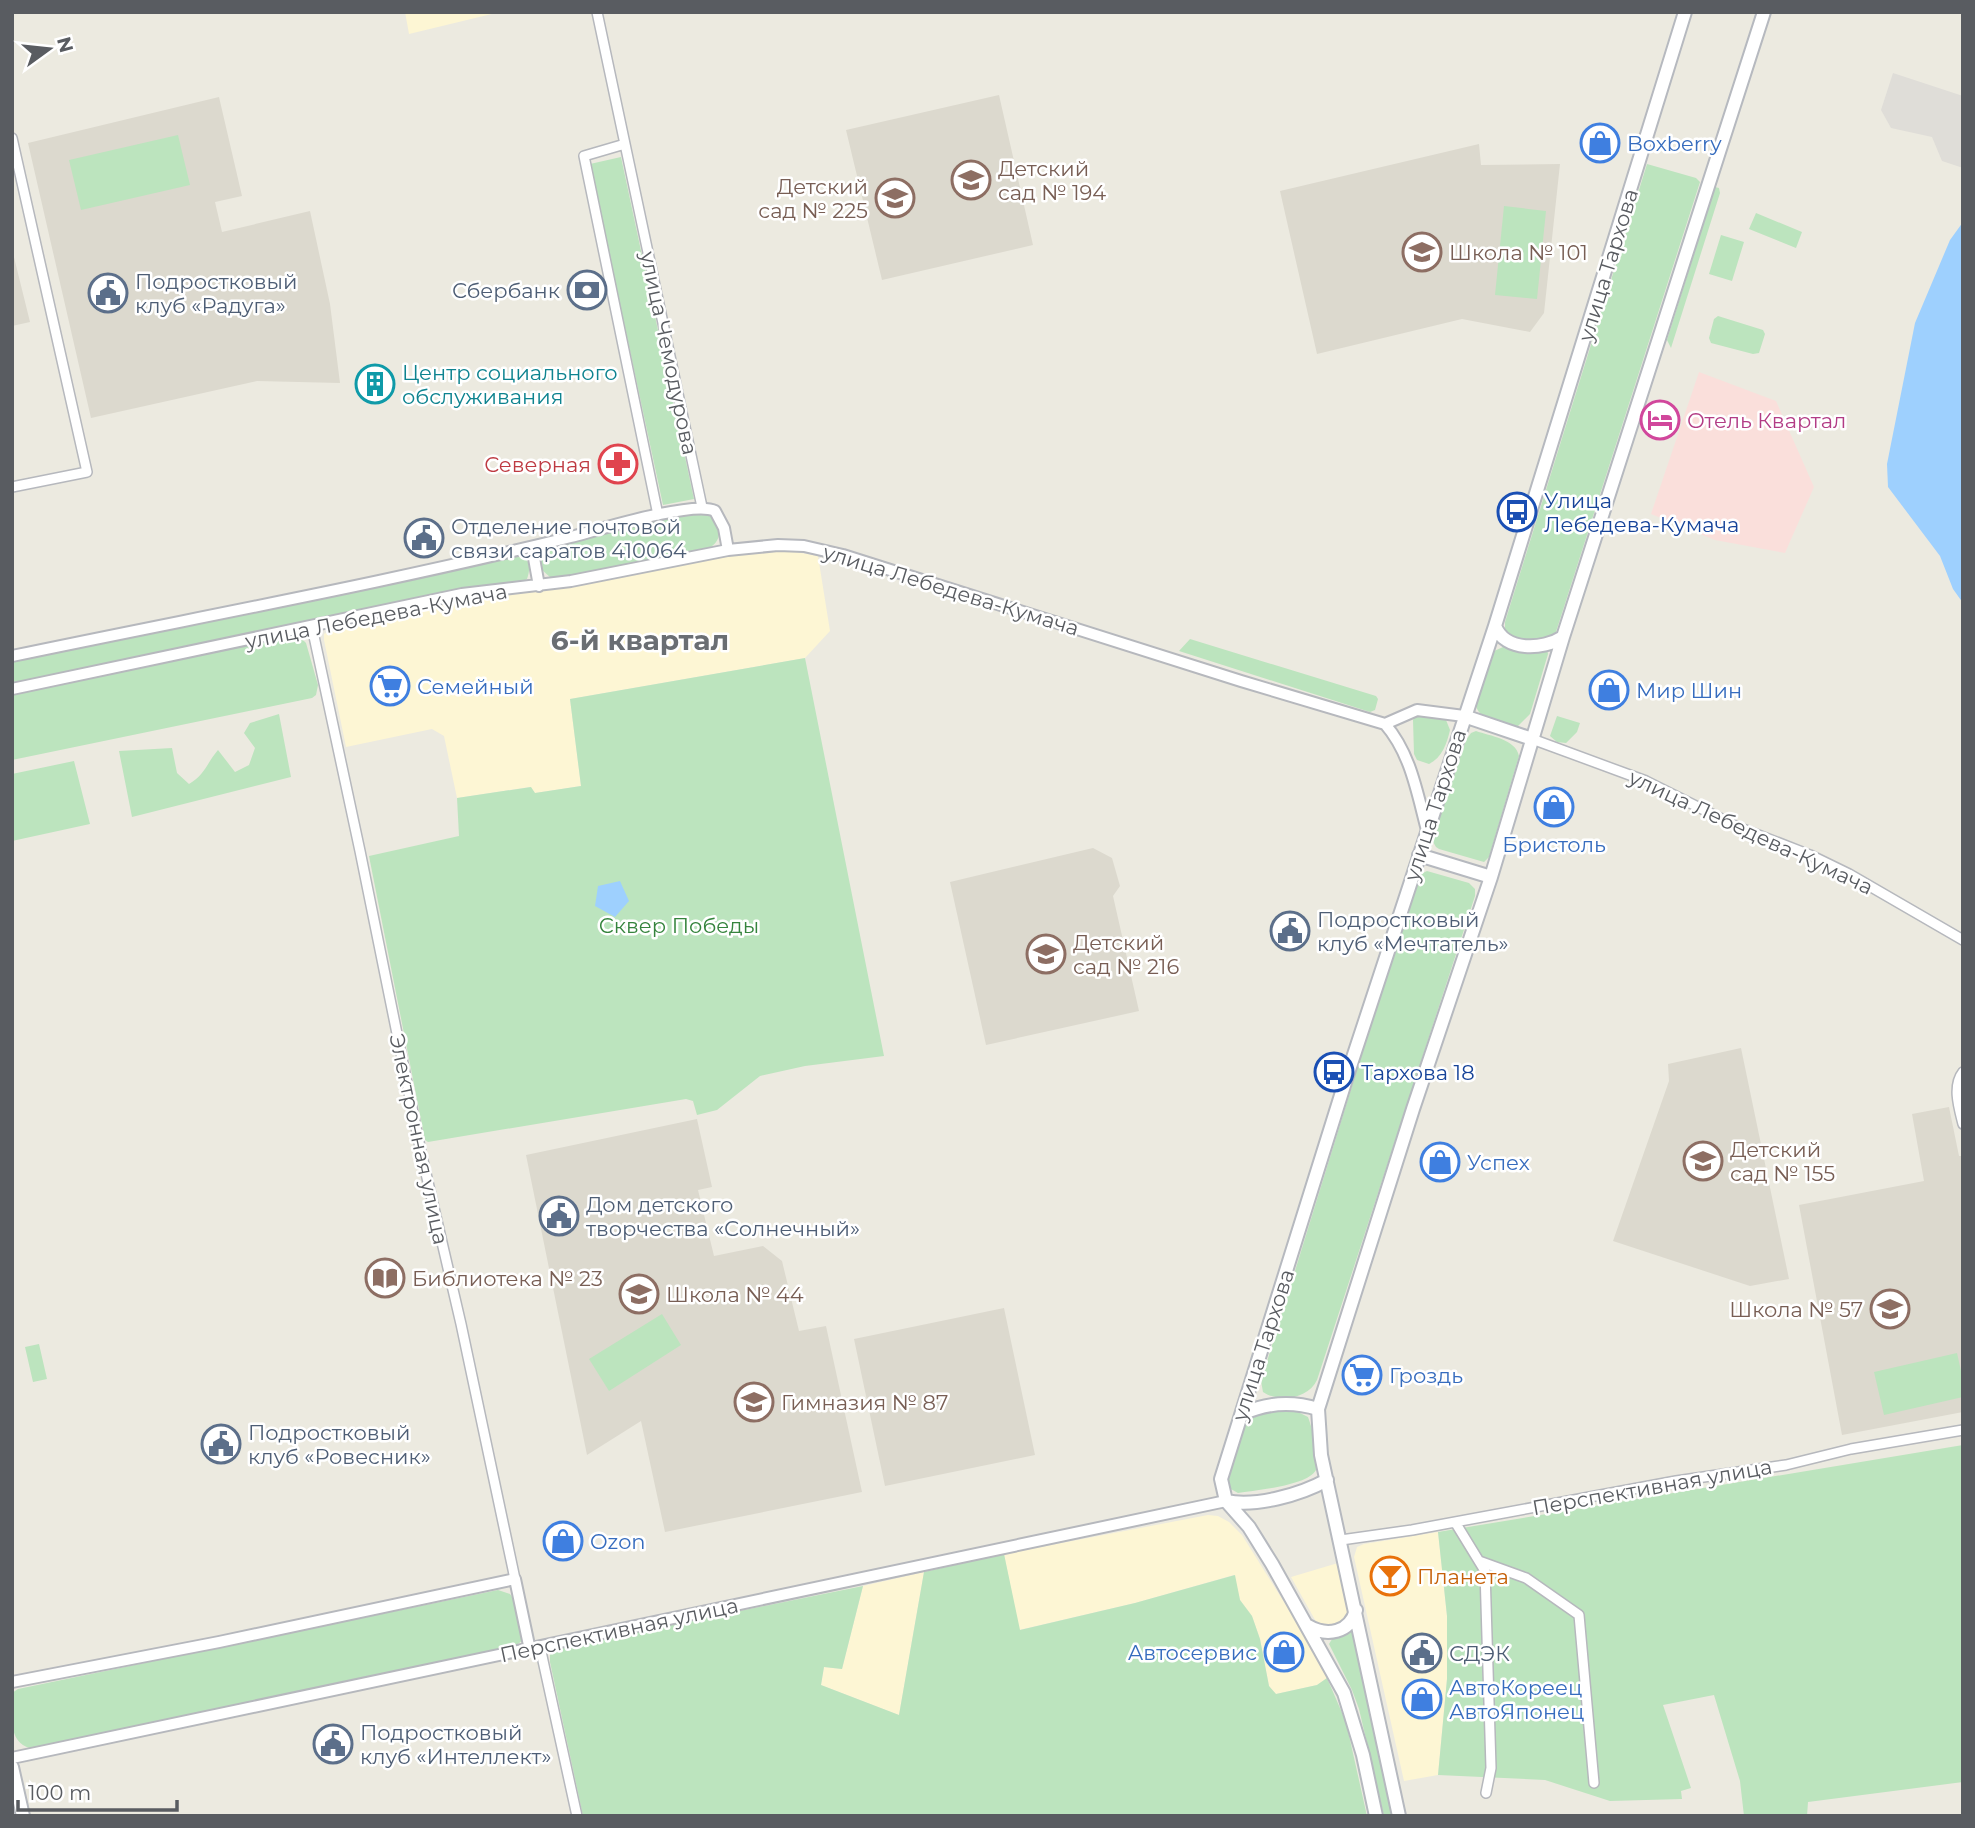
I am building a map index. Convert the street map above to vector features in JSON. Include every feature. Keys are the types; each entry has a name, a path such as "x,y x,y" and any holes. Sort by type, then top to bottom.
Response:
{"main road":[{"name":"улица Тархова","path":"1226,1501 1221,1479 1347,1076 1495,626 1685,12"},
{"path":"1399,1816 1321,1455 1318,1409 1413,1109 1491,877 1563,637 1764,12"},
{"path":"1495,626 1501,638 1515,645 1547,645 1563,637"},
{"path":"1464,716 1532,739"},
{"path":"1419,855 1491,877"},
{"path":"1242,1413 1265,1405 1304,1404 1318,1409"},
{"path":"1226,1501 1243,1504 1309,1490 1327,1480"},
{"path":"1226,1501 1249,1527 1344,1693 1363,1755 1376,1816"},
{"path":"1308,1626 1325,1633 1339,1631 1352,1622 1356,1609"},
{"path":"12,1767 23,1816"}],"street":[{"name":"улица Чемодурова","path":"597,12 702,508"},
{"path":"12,138 87,472 12,487"},
{"name":"улица Чемодурова","path":"625,144 584,156 658,515"},
{"path":"702,508 715,512 724,528 727,550"},
{"name":"улица Лебедева-Кумача","path":"12,656 532,547 658,515 702,508"},
{"name":"улица Лебедева-Кумача","path":"12,689 462,594 539,586 727,550 778,545 804,546 843,555 1385,724"},
{"path":"532,547 539,586"},
{"name":"Электронная улица","path":"312,627 421,1152 515,1579 577,1816"},
{"path":"1427,830 1410,765 1396,736 1385,724 1417,710 1464,716"},
{"name":"улица Лебедева-Кумача","path":"1532,739 1646,781 1738,827 1810,855 1849,874 1963,940"},
{"path":"1963,1072 1957,1087 1963,1124"},
{"name":"Перспективная улица","path":"1340,1540 1455,1522 1676,1481 1786,1465 1851,1449 1963,1430"},
{"name":"Перспективная улица","path":"12,1758 1226,1501"},
{"path":"1455,1522 1485,1571 1488,1600 1491,1768 1486,1793"},
{"path":"1479,1561 1526,1578 1579,1615 1594,1783"},
{"path":"12,1682 219,1642 515,1579"}],"shaded area":[{"path":"405,12 500,12 409,34"},
{"path":"1893,73 1963,96 1963,168 1942,161 1932,137 1891,128 1881,110"},
{"path":"999,95 1033,245 882,280 846,130"},
{"path":"219,97 242,196 215,202 222,232 310,211 330,304 340,383 257,381 91,418 28,143"},
{"name":"Школа № 101","path":"1479,144 1481,165 1560,164 1544,313 1530,332 1462,319 1317,354 1280,191"},
{"path":"12,249 30,322 12,326"},
{"path":"1699,372 1776,401 1814,487 1785,553 1715,540 1651,514"},
{"path":"790,551 818,556 830,631 805,658 570,699 581,786 535,793 530,787 457,798 444,736 432,729 346,747 324,640 324,634 331,630 456,602 755,552"},
{"name":"Детский сад № 216","path":"1093,848 1112,858 1120,886 1113,896 1139,1011 986,1045 950,882"},
{"name":"Детский сад № 155","path":"1741,1048 1789,1279 1750,1286 1613,1241 1669,1081 1668,1064"},
{"name":"Школа № 57","path":"1949,1107 1959,1156 1963,1156 1963,1412 1842,1435 1799,1205 1924,1181 1912,1114"},
{"path":"697,1119 712,1187 698,1190 714,1256 763,1246 782,1261 799,1331 826,1326 862,1492 665,1532 641,1421 587,1455 526,1155"},
{"path":"1004,1308 1035,1455 885,1486 854,1339"},
{"path":"1208,1515 1218,1516 1229,1522 1242,1535 1309,1642 1327,1678 1317,1685 1276,1694 1269,1686 1260,1639 1252,1616 1240,1600 1234,1575 1135,1603 1019,1630 1004,1554"},
{"path":"1438,1532 1447,1616 1447,1679 1438,1775 1404,1781 1354,1557 1357,1547 1364,1544"},
{"path":"1338,1563 1350,1614 1348,1618 1324,1629 1319,1627 1291,1577"},
{"path":"924,1572 899,1715 821,1685 824,1667 842,1669 863,1586"}],"green space":[{"path":"178,135 190,185 81,210 69,160"},
{"path":"621,157 694,499 663,505 590,164"},
{"path":"1647,164 1696,178 1700,182 1555,635 1552,640 1519,642 1505,630 1505,622"},
{"path":"1715,187 1719,188 1720,193 1671,348 1667,340"},
{"path":"1504,206 1546,211 1537,299 1495,295"},
{"path":"1756,213 1802,232 1796,248 1749,229"},
{"path":"1721,235 1744,242 1732,281 1709,274"},
{"path":"1718,316 1763,330 1765,334 1759,353 1753,354 1711,343 1709,338 1714,319"},
{"path":"702,512 714,517 718,529 719,537 711,547 557,578 551,578 541,569 540,554 546,547"},
{"path":"518,554 525,558 528,564 527,579 523,581 467,588 12,683 12,661"},
{"path":"289,636 302,639 306,643 318,685 316,695 312,698 12,760 12,694"},
{"path":"1190,639 1376,696 1378,699 1375,710 1370,712 1179,651"},
{"path":"1503,647 1547,649 1548,654 1530,714 1516,728 1487,718 1476,706 1492,652"},
{"name":"Сквер Победы","path":"805,658 884,1056 805,1066 760,1076 717,1110 697,1115 693,1101 686,1099 428,1142 425,1140 369,856 459,836 457,798 531,787 535,793 581,786 570,699"},
{"path":"1425,713 1446,720 1450,730 1441,754 1429,764 1417,760 1414,754 1413,720 1416,715"},
{"path":"279,714 291,777 132,817 119,751 172,748 177,773 189,784 202,773 218,750 235,772 249,765 255,748 244,733 250,723"},
{"path":"1557,716 1580,723 1577,732 1566,743 1557,742 1550,736"},
{"path":"1476,731 1508,742 1517,750 1519,756 1489,857 1484,862 1439,849 1432,840 1466,740"},
{"path":"74,761 90,824 12,841 12,774"},
{"path":"1427,871 1469,883 1475,889 1475,896 1317,1380 1300,1395 1285,1398 1270,1395 1263,1392 1261,1381 1414,885 1419,875"},
{"path":"662,1314 681,1345 609,1391 589,1359"},
{"path":"39,1344 47,1379 33,1382 25,1347"},
{"path":"1957,1353 1963,1380 1963,1397 1884,1415 1874,1372"},
{"path":"1294,1410 1308,1417 1317,1452 1316,1470 1292,1484 1238,1493 1229,1488 1231,1460 1243,1429 1255,1417"},
{"path":"1963,1445 1963,1782 1808,1802 1807,1816 1744,1816 1740,1781 1714,1695 1663,1705 1691,1788 1681,1791 1682,1799 1610,1801 1545,1780 1438,1775 1447,1679 1447,1616 1438,1532"},
{"path":"1004,1554 1020,1630 1135,1603 1235,1575 1240,1600 1252,1616 1260,1639 1269,1686 1276,1694 1317,1685 1327,1678 1346,1722 1367,1816 583,1816 550,1652 558,1648 863,1586 842,1669 824,1667 821,1685 899,1715 924,1572"},
{"path":"498,1590 510,1594 515,1601 523,1640 514,1647 35,1749 26,1747 15,1736 12,1693 18,1689"},
{"path":"1353,1632 1394,1816 1384,1816 1359,1709 1329,1644 1334,1636"}],"water":[{"path":"1963,222 1963,603 1953,589 1940,556 1888,487 1887,464 1915,323 1950,240"},
{"path":"620,881 629,901 615,917 595,906 598,886"}],"place":[{"name":"Boxberry","path":"1600,143"},
{"name":"Детский сад № 194","path":"971,180"},
{"name":"Детский сад № 225","path":"895,198"},
{"name":"Школа № 101","path":"1422,252"},
{"name":"Сбербанк","path":"587,290"},
{"name":"Подростковый клуб «Радуга»","path":"108,293"},
{"name":"Центр социального обслуживания","path":"375,384"},
{"name":"Отель Квартал","path":"1660,420"},
{"name":"Северная","path":"618,464"},
{"name":"Улица Лебедева-Кумача","path":"1517,512"},
{"name":"Отделение почтовой связи саратов 410064","path":"424,538"},
{"name":"Семейный","path":"390,686"},
{"name":"Мир Шин","path":"1609,690"},
{"name":"Бристоль","path":"1554,807"},
{"name":"Подростковый клуб «Мечтатель»","path":"1290,931"},
{"name":"Детский сад № 216","path":"1046,954"},
{"name":"Тархова 18","path":"1334,1072"},
{"name":"Детский сад № 155","path":"1703,1161"},
{"name":"Успех","path":"1440,1162"},
{"name":"Дом детского творчества «Солнечный»","path":"559,1216"},
{"name":"Библиотека № 23","path":"385,1278"},
{"name":"Школа № 44","path":"639,1294"},
{"name":"Школа № 57","path":"1890,1309"},
{"name":"Гроздь","path":"1362,1375"},
{"name":"Гимназия № 87","path":"754,1402"},
{"name":"Подростковый клуб «Ровесник»","path":"221,1444"},
{"name":"Ozon","path":"563,1541"},
{"name":"Планета","path":"1390,1576"},
{"name":"Автосервис","path":"1284,1652"},
{"name":"СДЭК","path":"1422,1653"},
{"name":"АвтоКореец АвтоЯпонец","path":"1422,1699"},
{"name":"Подростковый клуб «Интеллект»","path":"333,1744"}],"district":[{"name":"6-й квартал","path":"640,640"}]}
